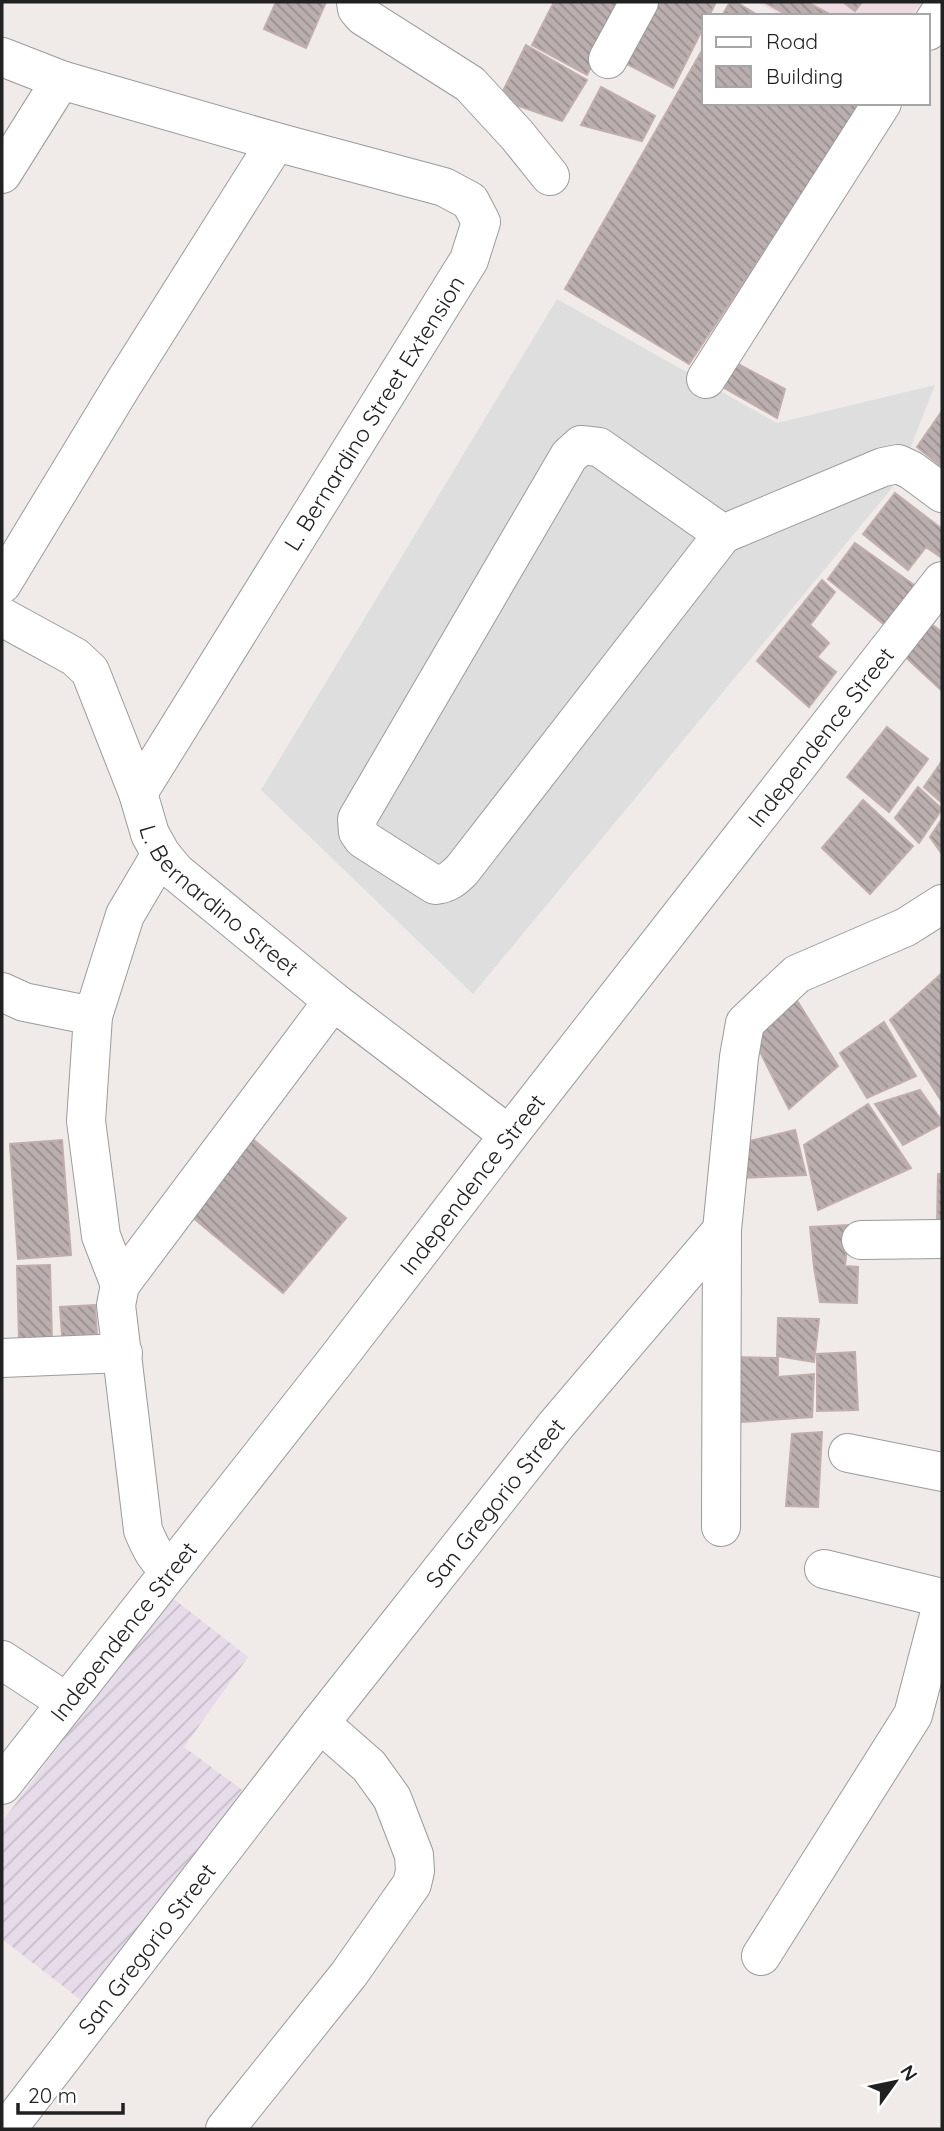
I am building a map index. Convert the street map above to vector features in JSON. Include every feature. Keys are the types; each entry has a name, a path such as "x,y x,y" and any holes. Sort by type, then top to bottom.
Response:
{"street":[{"path":"355,2 363,16 470,84 550,176"},
{"path":"608,58 639,2"},
{"path":"930,28 942,9"},
{"name":"L. Bernardino Street Extension","path":"2,57 61,80 443,187 470,201 481,222 469,260 138,793"},
{"path":"2,174 61,80"},
{"path":"706,379 880,105"},
{"path":"2,584 122,386 276,142"},
{"path":"723,534 599,447 580,444 569,456 357,819 358,832 363,839 435,885 446,884 461,870 723,534 883,467 898,464 911,470 942,493"},
{"name":"Independence Street","path":"2,1785 942,581"},
{"name":"L. Bernardino Street","path":"2,617 75,657 90,671 138,793 150,834 161,854 176,872 333,1001 509,1135"},
{"path":"161,854 125,915 93,1016 86,1121 101,1236 116,1274 116,1305 143,1530 159,1562 171,1570"},
{"path":"721,1527 722,1230 739,1057 745,1023 797,974 906,927 942,904"},
{"path":"2,992 24,1002 93,1016"},
{"path":"116,1274 333,1001"},
{"name":"San Gregorio Street","path":"7,2129 320,1723 555,1425 722,1230"},
{"path":"861,1240 942,1239"},
{"path":"2,1358 122,1353"},
{"path":"848,1453 942,1472"},
{"path":"824,1569 942,1598"},
{"path":"761,1956 913,1715 942,1604"},
{"path":"2,1660 65,1702"},
{"path":"225,2129 349,1974 412,1884 415,1871 414,1854 392,1798 369,1766 320,1723"}],"shaded area":[{"path":"757,2 922,2 913,14 778,14"},
{"path":"557,299 777,423 935,385 897,482 473,994 261,790"},
{"path":"170,1596 248,1657 184,1747 249,1795 90,2007 2,1939 2,1822"}],"building":[{"path":"276,2 326,2 306,48 264,29"},
{"path":"554,2 615,2 623,6 587,75 532,45"},
{"path":"650,2 716,2 710,14 702,14 702,30 673,88 625,63"},
{"path":"730,2 736,2 756,14 723,14"},
{"path":"764,2 807,2 829,14 785,14"},
{"path":"843,2 862,2 855,11"},
{"path":"526,45 587,80 562,121 499,99"},
{"path":"702,50 702,105 862,105 689,364 565,289"},
{"path":"601,87 655,116 642,141 581,125"},
{"path":"736,363 785,389 777,418 719,385"},
{"path":"942,411 942,467 917,447"},
{"path":"895,493 942,529 942,558 926,547 908,570 863,534"},
{"path":"855,543 914,585 886,626 828,579"},
{"path":"822,580 835,592 810,625 829,643 817,657 836,672 809,707 757,661"},
{"path":"927,621 942,632 942,691 898,650"},
{"path":"887,727 928,759 889,812 847,777"},
{"path":"942,761 942,803 924,787"},
{"path":"918,787 942,809 919,843 895,818"},
{"path":"863,800 913,846 870,894 822,848"},
{"path":"942,819 942,854 930,837"},
{"path":"942,973 942,1102 890,1020"},
{"path":"796,999 838,1066 789,1109 750,1032"},
{"path":"884,1022 916,1076 867,1098 840,1053"},
{"path":"920,1090 942,1124 903,1145 875,1104"},
{"path":"868,1104 911,1168 818,1210 804,1145"},
{"path":"795,1130 806,1175 741,1178 745,1142"},
{"path":"247,1134 346,1218 283,1293 184,1210"},
{"path":"62,1140 71,1255 18,1259 10,1144"},
{"path":"938,1174 942,1174 942,1226 937,1225"},
{"path":"849,1225 845,1266 858,1267 857,1303 820,1302 810,1227"},
{"path":"50,1265 52,1340 19,1341 17,1266"},
{"path":"95,1305 97,1334 62,1336 60,1307"},
{"path":"778,1318 819,1319 814,1362 777,1356"},
{"path":"855,1352 858,1410 817,1411 817,1354"},
{"path":"732,1357 778,1358 778,1377 814,1374 812,1417 729,1423"},
{"path":"822,1432 818,1507 786,1506 792,1434"}]}
